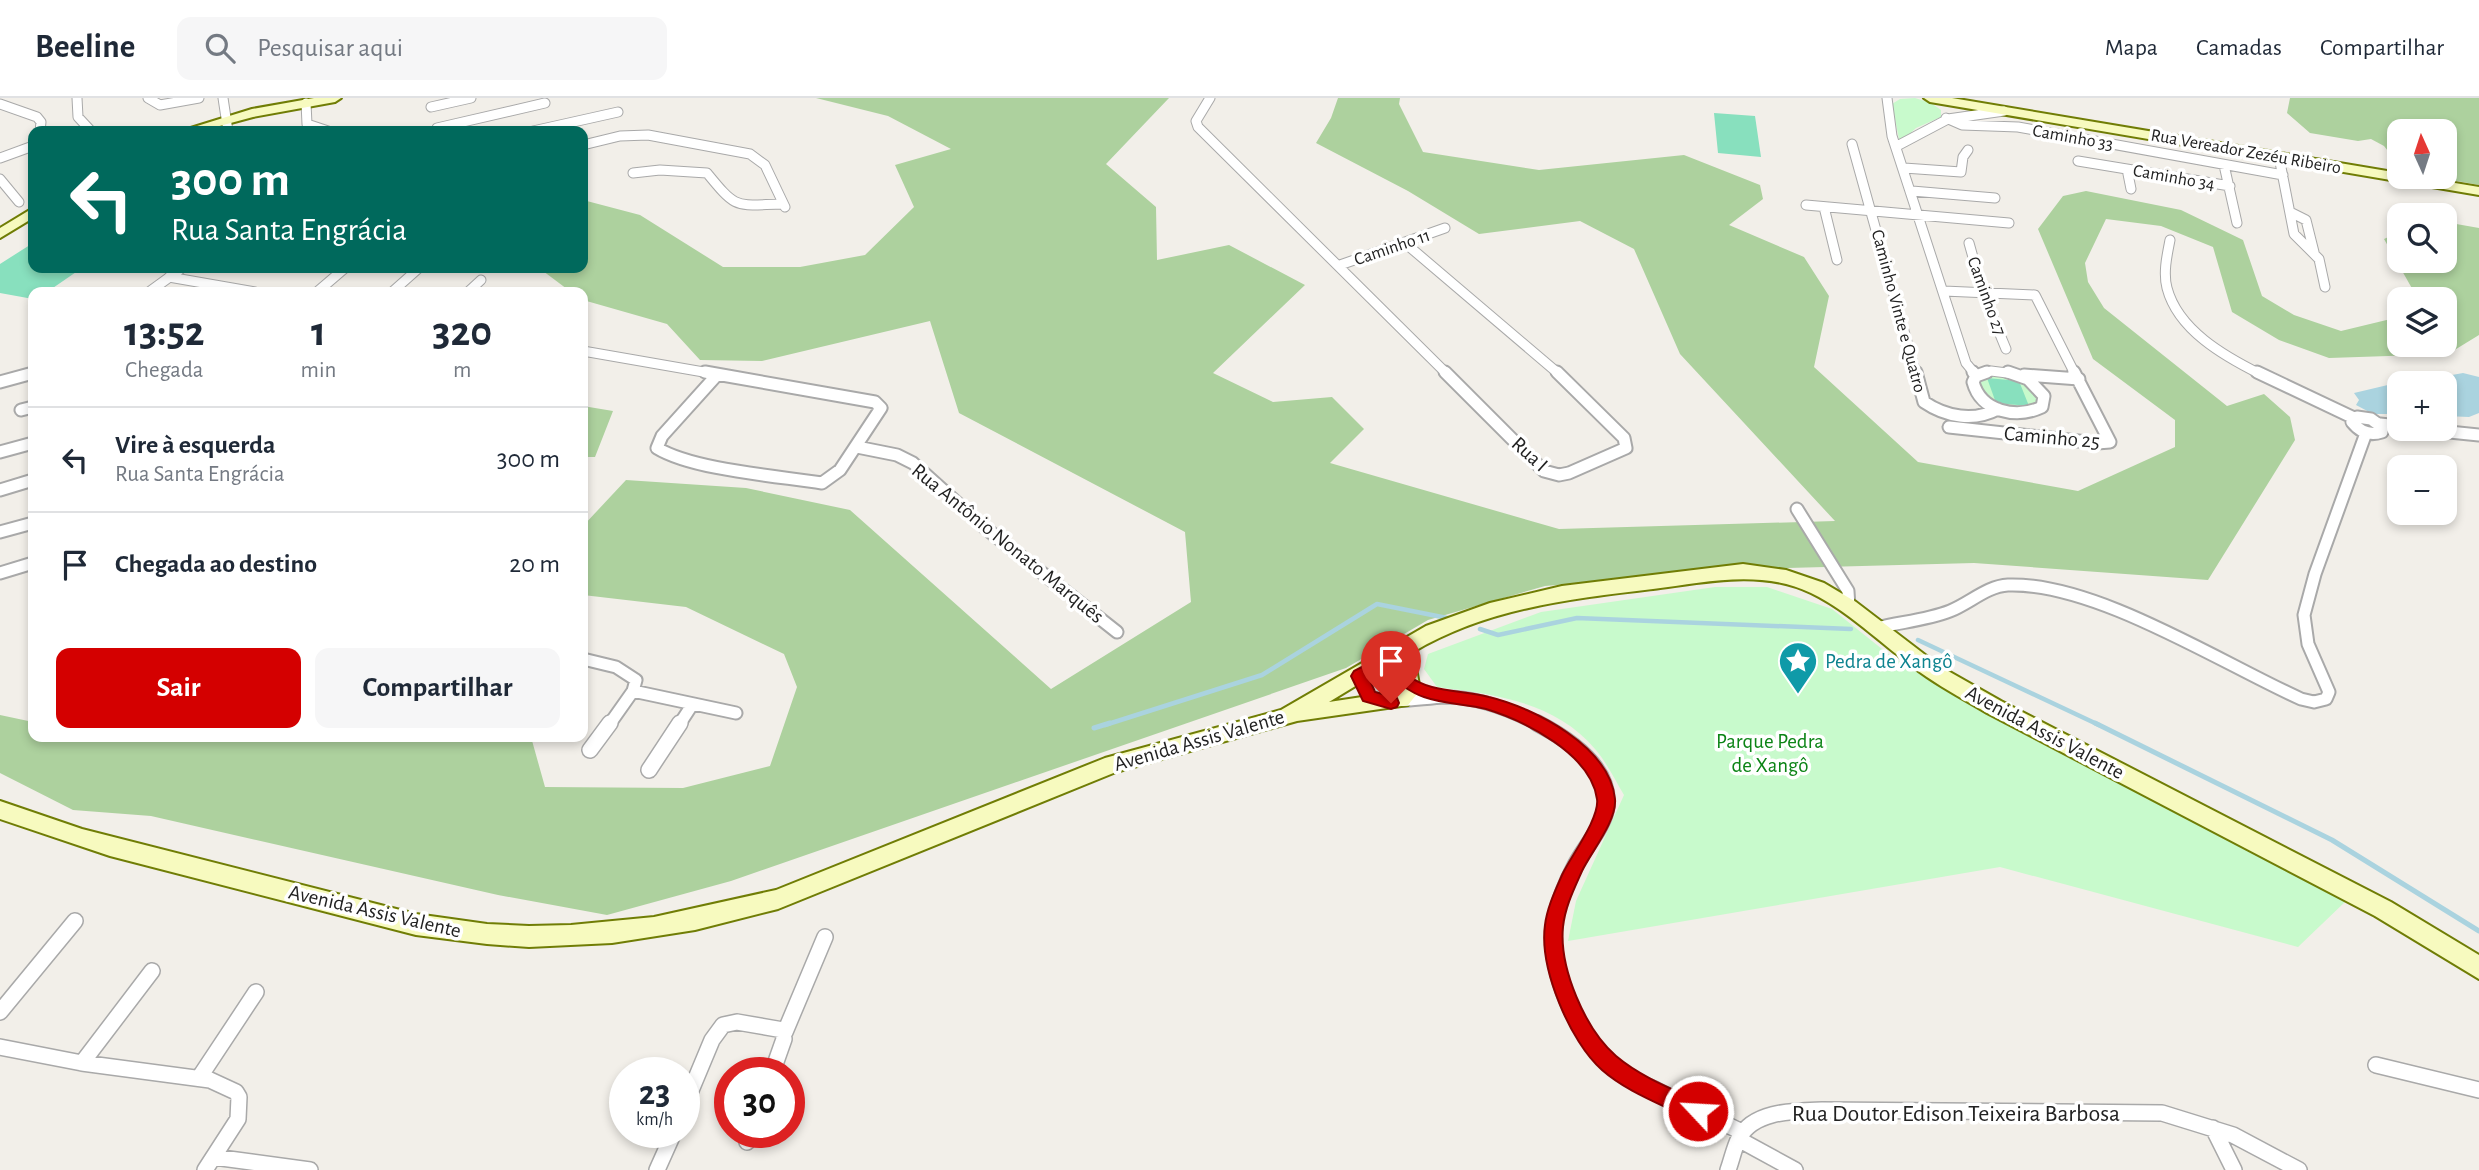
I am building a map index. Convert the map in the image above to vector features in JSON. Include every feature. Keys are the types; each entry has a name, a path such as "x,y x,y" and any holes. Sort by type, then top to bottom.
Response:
{"main road":[{"path":"227,125 306,103 335,98"},
{"name":"Rua Vereador Zezéu Ribeiro","path":"1931,98 2479,191"},
{"path":"0,234 28,215"},
{"name":"Avenida Assis Valente","path":"0,810 62,833 441,929 513,936 641,932 729,914 778,899 1112,764 1287,717 1433,631 1516,603 1562,593 1743,571 1775,575 1817,588 1849,607 1934,672 1994,707 2384,909 2479,968"},
{"path":"1287,717 1353,705 1391,703 1407,695 1410,683 1403,649"}],"street":[{"path":"77,98 75,109 82,126"},
{"path":"148,98 160,105 199,98"},
{"path":"223,98 227,125"},
{"path":"436,126 429,102 471,98"},
{"name":"Rua I","path":"1210,98 1196,123 1544,471 1559,475 1569,473 1622,452 1626,444 1624,438 1540,356 1405,243"},
{"path":"1886,98 1892,136 1966,363 1976,376"},
{"path":"1931,98 1945,110 1946,118"},
{"path":"306,103 307,124 311,126"},
{"path":"453,126 545,103"},
{"path":"2,105 37,117 41,126"},
{"name":"Rua Vereador Zezéu Ribeiro","path":"1897,146 1932,123 1946,118 2013,111"},
{"path":"555,126 618,112"},
{"name":"Caminho 33","path":"1946,118 1962,125 2018,127 2283,175"},
{"path":"588,144 620,136 648,135 750,154 765,165 784,205 742,205 730,201 707,173 660,170 632,173"},
{"name":"Caminho Vinte e Quatro","path":"1852,144 1924,402 1939,412 1961,415 1984,415 1998,409"},
{"path":"0,158 28,147"},
{"path":"1904,168 1962,171 1963,157 1968,150"},
{"path":"2279,157 2296,237 2319,259 2325,287"},
{"name":"Caminho 34","path":"2078,160 2230,186"},
{"path":"2224,165 2237,223"},
{"path":"2127,169 2131,189"},
{"path":"2176,177 2178,191"},
{"path":"0,179 19,202"},
{"path":"1912,191 1995,198"},
{"path":"1806,205 2009,223"},
{"path":"1824,206 1837,260"},
{"path":"2290,212 2306,220 2314,252"},
{"name":"Caminho 11","path":"1340,265 1445,228"},
{"path":"2170,240 2167,287 2172,303 2198,335 2239,363 2354,418 2366,418 2387,425"},
{"name":"Caminho 27","path":"1969,243 1983,293 2006,349"},
{"path":"156,287 175,273"},
{"path":"323,287 339,273"},
{"path":"398,287 413,273"},
{"path":"169,277 226,287"},
{"path":"473,287 481,280"},
{"path":"1944,290 2035,295 2079,379"},
{"path":"588,352 875,402 880,405 879,414 835,476 816,483 694,462 661,453 657,448 662,436 716,376"},
{"path":"2020,375 2042,391 2045,400 2042,407 2033,412 2020,414 1998,409 1978,397 1973,382 1976,376 1991,371 2079,379"},
{"path":"0,382 28,374"},
{"name":"Caminho 25","path":"1949,427 2109,443 2108,434 2079,379"},
{"path":"21,410 28,408"},
{"path":"2354,418 2354,425 2366,433 2380,434 2383,430 2380,424"},
{"path":"1877,628 1952,610 1990,589 2006,585 2041,587 2127,617 2301,699 2314,702 2326,699 2329,692 2314,661 2305,630 2306,599 2366,433"},
{"path":"2457,433 2479,435"},
{"path":"0,453 28,445"},
{"name":"Rua Antônio Nonato Marquês","path":"857,447 897,454 913,463 984,527 1117,632"},
{"path":"0,490 28,482"},
{"path":"1797,509 1848,591 1849,607"},
{"path":"3,531 28,524"},
{"path":"0,573 28,565"},
{"path":"588,660 628,673 636,680 633,691 590,750"},
{"path":"1449,697 1391,703 1369,697 1367,671 1397,673 1423,691 1489,703 1540,725 1573,744 1599,776 1607,801 1597,830 1578,859 1561,899 1554,926 1555,955 1560,979 1582,1028 1620,1073 1741,1136 1795,1170"},
{"path":"633,691 736,713"},
{"path":"649,769 692,705"},
{"path":"0,1012 75,920"},
{"path":"778,1057 785,1032 825,937"},
{"path":"82,1063 152,971"},
{"path":"199,1079 256,992"},
{"path":"700,1070 717,1029 723,1025 737,1022 780,1028 785,1032"},
{"path":"0,1046 82,1063 199,1079 226,1086 239,1097 238,1119 210,1163 310,1170"},
{"path":"2376,1065 2479,1090"},
{"name":"Rua Doutor Edison Teixeira Barbosa","path":"1741,1136 1757,1121 1783,1112 1822,1110 2162,1113 2213,1128 2268,1152 2299,1170"},
{"path":"2213,1128 2234,1170"},
{"path":"1728,1170 1741,1136"},
{"path":"657,1170 667,1148"}],"green space":[{"path":"816,98 1169,98 1106,164 1156,207 1157,260 1229,245 1305,285 1213,373 1273,402 1332,397 1364,429 1330,463 1559,529 1835,521 1680,354 1634,249 1580,221 1479,234 1408,191 1316,143 1331,118 1338,98 1400,98 1399,104 1423,152 1539,170 1684,155 1760,185 1763,199 1729,225 1804,257 1829,296 1814,367 1918,462 2078,491 2175,447 2175,420 2093,359 2038,229 2063,196 2086,191 2181,210 2243,240 2262,296 2294,315 2341,331 2387,320 2387,356 2329,358 2279,340 2232,312 2213,247 2161,226 2106,219 2085,263 2088,282 2104,308 2227,406 2264,394 2290,417 2295,440 2208,580 1974,563 1745,569 1545,586 1428,620 1346,668 731,881 607,915 498,895 151,816 73,810 0,773 0,715 28,721 28,742 532,742 545,787 683,788 770,766 797,687 784,654 686,607 588,596 588,521 626,480 746,488 850,510 1051,689 1191,602 1185,532 959,413 930,321 762,361 700,360 667,324 588,301 588,287 564,287 546,273 588,273 588,201 640,215 723,267 800,267 865,255 914,207 895,165 951,149 888,116"},
{"path":"1915,98 1931,103 1941,110 1941,117 1916,128 1903,140 1899,139 1892,104 1900,99"},
{"path":"2290,98 2479,98 2479,185 2457,181 2457,119 2387,119 2387,150 2371,139 2358,141 2310,133 2287,113"},
{"path":"1714,113 1755,116 1761,157 1718,153"},
{"path":"2457,224 2479,228 2479,335 2457,348 2457,287 2411,287 2403,273 2457,273"},
{"path":"28,246 28,273 75,273 54,287 28,287 28,298 0,293 0,264"},
{"path":"1997,375 2024,381 2036,392 2036,403 2029,407 2013,408 1990,398 1979,387 1980,382"},
{"path":"1987,378 2019,381 2029,406 1996,403"},
{"path":"588,407 613,411 595,457 588,457"},
{"name":"Parque Pedra de Xangô","path":"1715,587 1767,587 1832,609 1892,657 2022,733 2346,901 2298,947 2000,867 1568,941 1576,901 1624,795 1595,749 1562,720 1502,697 1437,687 1424,669 1428,654 1541,612"}],"water":[{"path":"2457,374 2479,377 2479,413 2469,417 2457,416"},
{"path":"2387,385 2387,414 2373,414 2356,405 2359,400 2354,393"}],"waterway":[{"path":"1105,725 1262,675 1377,604 1452,619"},
{"path":"1480,629 1498,635 1577,618 1851,629"},
{"path":"1918,640 2099,725"},
{"path":"1094,728 1110,723"},
{"path":"2095,723 2332,840 2479,931"}],"place":[{"name":"Pedra de Xangô","path":"1798,695"}],"route":[{"path":"1391,703 1369,697 1364,691 1360,676 1375,666 1387,668 1416,688 1430,693 1489,703 1540,725 1573,744 1599,776 1607,801 1597,830 1578,859 1561,899 1554,926 1555,955 1560,979 1582,1028 1608,1062 1620,1073 1698,1111"}]}
